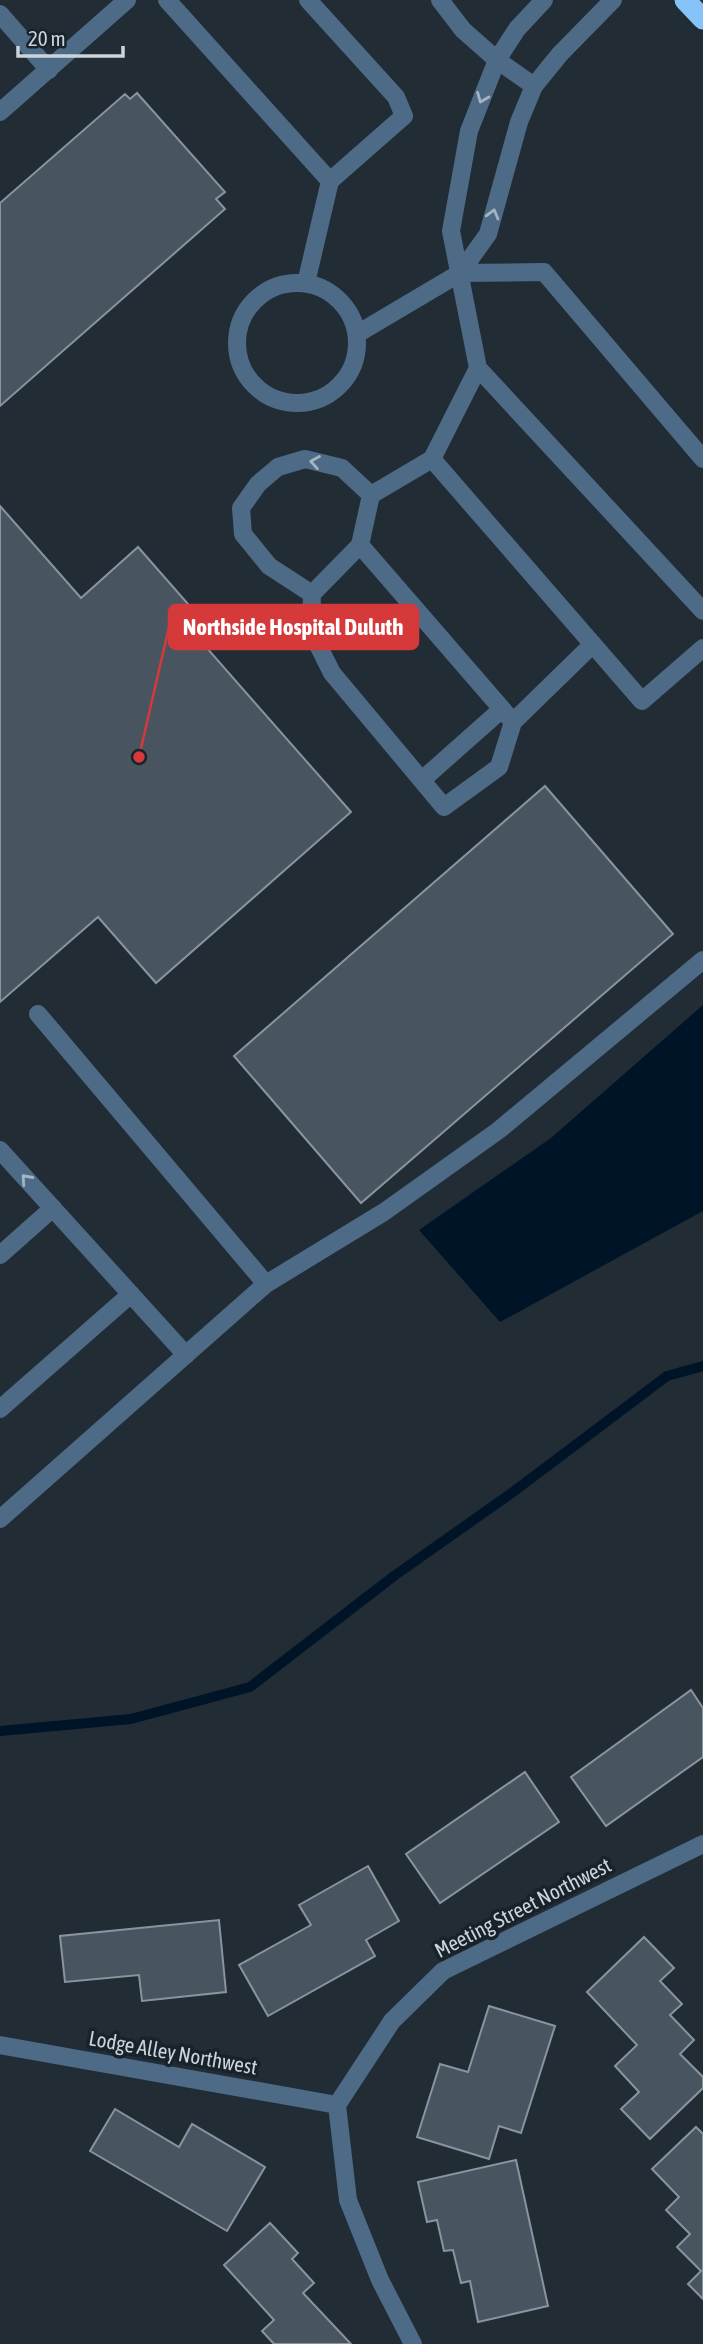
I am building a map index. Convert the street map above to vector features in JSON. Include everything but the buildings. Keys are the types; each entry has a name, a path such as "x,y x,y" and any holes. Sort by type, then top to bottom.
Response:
{"highway":[{"path":"685,0 703,19"}],"street":[{"path":"0,112 127,0"},
{"path":"167,0 330,181"},
{"path":"306,283 330,181 404,116 396,97 308,0"},
{"path":"440,0 463,30 497,60 534,86"},
{"path":"544,0 517,29 497,60 469,131 451,231 478,368 703,611"},
{"path":"357,334 460,272 488,234 519,122 534,86 560,54 613,0"},
{"path":"0,14 49,70"},
{"path":"460,272 544,272 703,459"},
{"path":"306,283 330,292 348,310 357,334 356,356 346,377 330,393 309,402 286,403 265,395 247,379 237,357 237,333 245,311 261,294 282,284 306,283"},
{"path":"360,545 507,715 499,767 444,807 332,673 311,631 312,594 360,545 371,495 432,459 478,368"},
{"path":"312,594 269,566 243,534 241,508 258,484 278,467 305,459 342,468 371,495"},
{"path":"432,459 642,701 703,648"},
{"path":"422,780 593,644"},
{"path":"0,1519 266,1284 384,1212 499,1130 703,960"},
{"path":"38,1014 266,1284"},
{"path":"0,1150 186,1355"},
{"path":"0,1255 53,1208"},
{"path":"0,1409 131,1294"},
{"name":"Meeting Street Northwest","path":"337,2105 393,2021 443,1971 703,1844"},
{"name":"Lodge Alley Northwest","path":"0,2045 337,2105"},
{"path":"337,2105 348,2200 380,2280 413,2344"}],"water":[{"path":"703,1005 703,1211 500,1322 419,1230 551,1138"}],"waterway":[{"path":"0,1731 131,1719 250,1687 394,1576 513,1492 667,1376 703,1366"}],"place":[{"name":"Northside Hospital Duluth","path":"139,757"}]}
